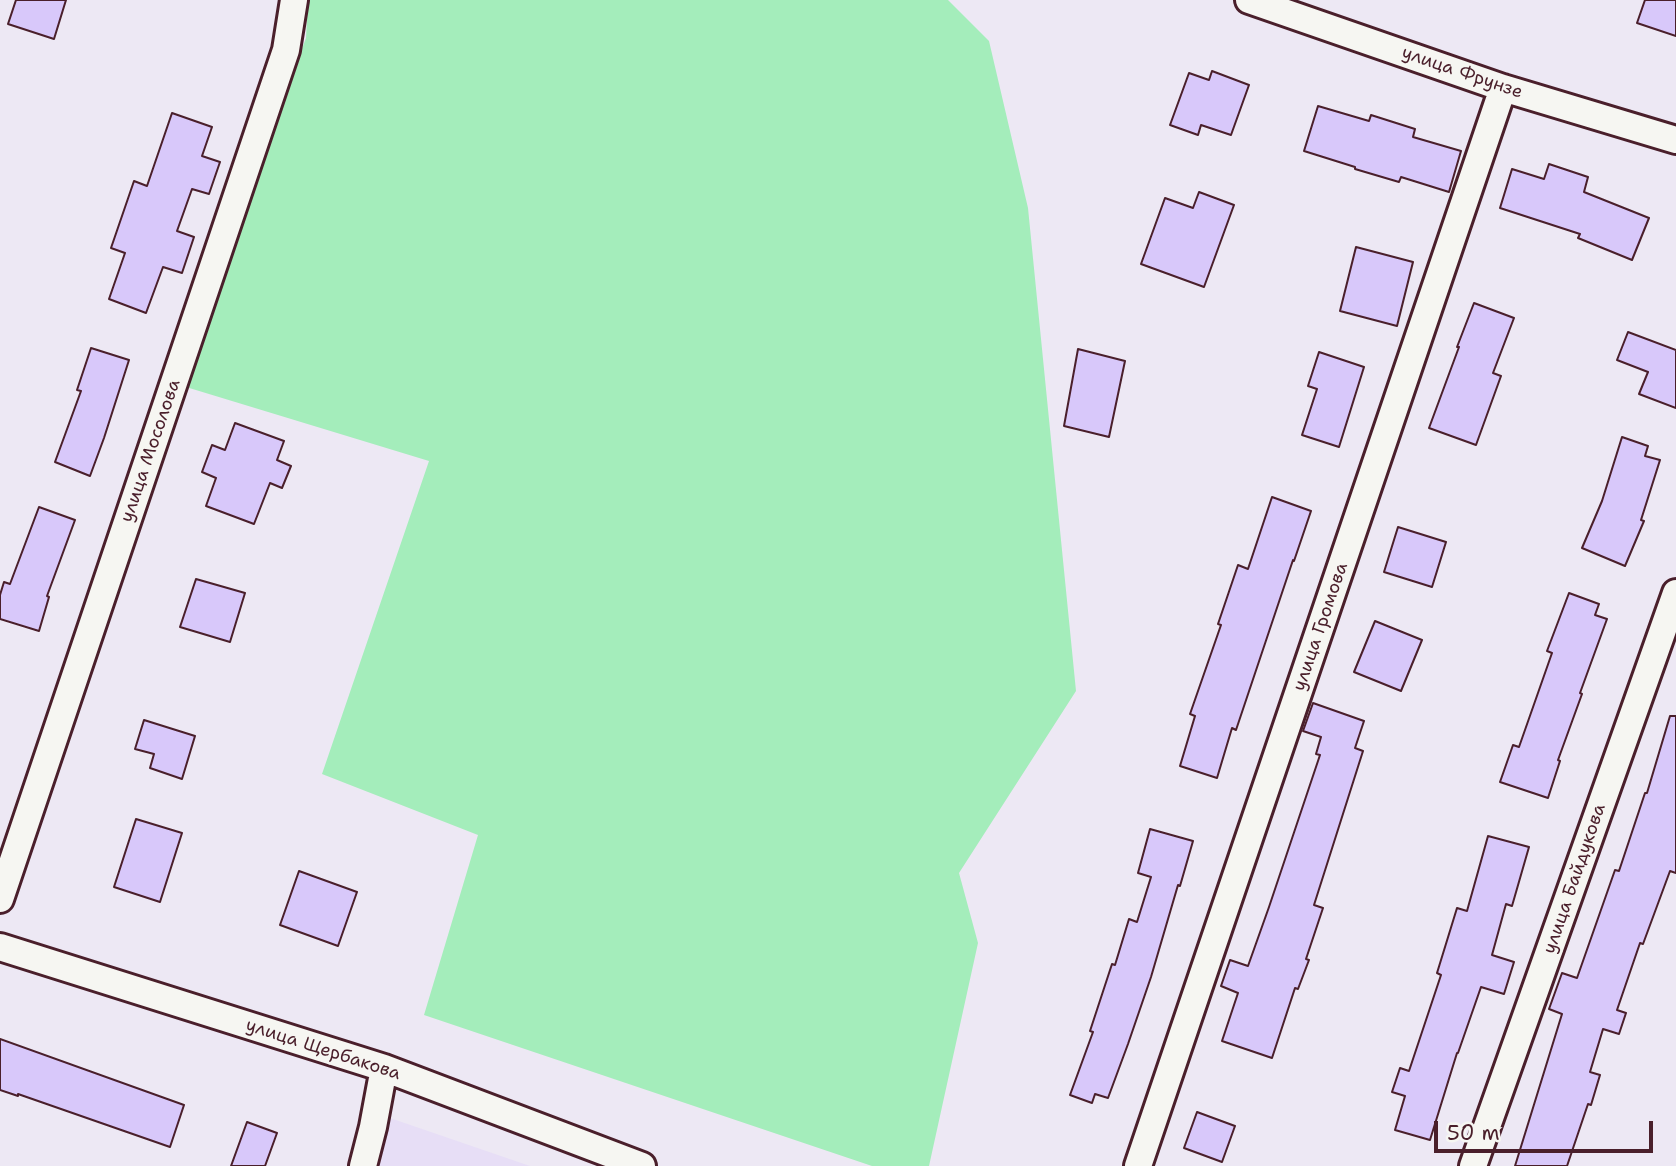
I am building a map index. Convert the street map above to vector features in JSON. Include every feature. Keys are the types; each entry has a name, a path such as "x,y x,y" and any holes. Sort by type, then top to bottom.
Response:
{"street":[{"name":"улица Мосолова","path":"0,899 286,50 294,0"},
{"name":"улица Фрунзе","path":"1249,0 1503,88 1676,140"},
{"name":"улица Громова","path":"1138,1166 1503,88"},
{"name":"улица Байдукова","path":"1473,1166 1676,593"},
{"name":"улица Щербакова","path":"0,947 384,1068 642,1166"},
{"path":"363,1166 384,1068"}],"shaded area":[{"path":"390,1118 530,1166 373,1166"}],"green space":[{"path":"308,0 948,0 989,41 1028,208 1076,691 959,873 978,943 929,1166 872,1166 424,1015 478,835 322,774 429,461 186,387 269,137 306,38"}],"building":[{"path":"16,0 66,0 54,39 8,24"},
{"path":"1645,0 1676,0 1676,36 1637,23"},
{"path":"1212,71 1249,85 1231,135 1201,125 1198,135 1170,125 1189,73 1209,80"},
{"path":"1318,106 1369,121 1371,115 1415,129 1413,137 1461,151 1449,192 1401,177 1399,182 1304,151"},
{"path":"172,113 212,127 202,156 220,162 209,194 192,189 177,231 194,237 182,273 163,267 146,313 109,299 125,253 111,248 134,181 147,186"},
{"path":"1549,164 1588,177 1584,192 1649,218 1632,260 1578,238 1580,234 1500,208 1512,169 1544,179"},
{"path":"1199,192 1234,205 1204,287 1141,264 1165,198 1193,208"},
{"path":"1356,247 1413,262 1397,326 1340,311"},
{"path":"1474,303 1514,318 1493,373 1501,376 1476,445 1429,428"},
{"path":"1628,332 1676,350 1676,408 1639,394 1648,372 1617,360"},
{"path":"91,348 129,360 90,476 55,462 81,391 77,390"},
{"path":"1078,349 1125,361 1109,437 1064,426"},
{"path":"1319,352 1364,367 1339,447 1302,435 1317,389 1308,386"},
{"path":"235,423 284,441 277,460 291,466 282,488 270,483 254,524 206,506 216,478 202,472 212,445 225,450"},
{"path":"1622,437 1648,446 1645,456 1660,460 1641,520 1644,521 1625,566 1582,548 1602,501"},
{"path":"1272,497 1311,511 1236,730 1232,728 1217,778 1180,766 1195,716 1190,714 1221,625 1218,624 1238,565 1248,569"},
{"path":"39,507 75,520 47,596 49,597 39,631 0,619 0,595 4,582 10,584"},
{"path":"1398,527 1446,542 1432,587 1384,572"},
{"path":"196,579 245,593 230,642 180,627"},
{"path":"1569,593 1599,604 1595,615 1607,619 1580,693 1582,694 1558,760 1560,761 1548,798 1500,782 1513,745 1519,747 1552,653 1547,651"},
{"path":"1375,621 1422,640 1401,691 1354,672"},
{"path":"1313,703 1364,721 1355,748 1363,751 1314,905 1323,908 1306,959 1309,960 1298,989 1295,988 1272,1058 1222,1041 1238,993 1221,986 1230,960 1248,966 1320,755 1316,754 1321,737 1303,731"},
{"path":"1670,716 1676,716 1676,873 1670,871 1643,944 1640,943 1617,1010 1626,1013 1619,1034 1603,1029 1590,1072 1600,1075 1567,1166 1515,1166 1562,1014 1549,1009 1562,973 1577,978 1615,870 1619,871 1647,793"},
{"path":"144,720 195,736 182,779 150,768 154,754 135,749"},
{"path":"136,819 182,833 160,902 114,887"},
{"path":"1150,829 1193,841 1151,977 1108,1098 1095,1094 1092,1103 1070,1095 1093,1032 1090,1031 1112,964 1115,965 1129,919 1137,922 1151,877 1138,873"},
{"path":"1488,836 1529,847 1512,906 1506,904 1492,955 1514,962 1504,994 1481,987 1430,1140 1395,1130 1405,1096 1392,1092 1400,1068 1409,1071 1441,975 1437,973 1457,908 1467,911"},
{"path":"299,871 357,892 338,946 280,925"},
{"path":"0,1039 184,1105 170,1147 0,1090"},
{"path":"1197,1112 1235,1126 1222,1162 1184,1148"},
{"path":"247,1122 277,1133 265,1166 231,1166"}]}
